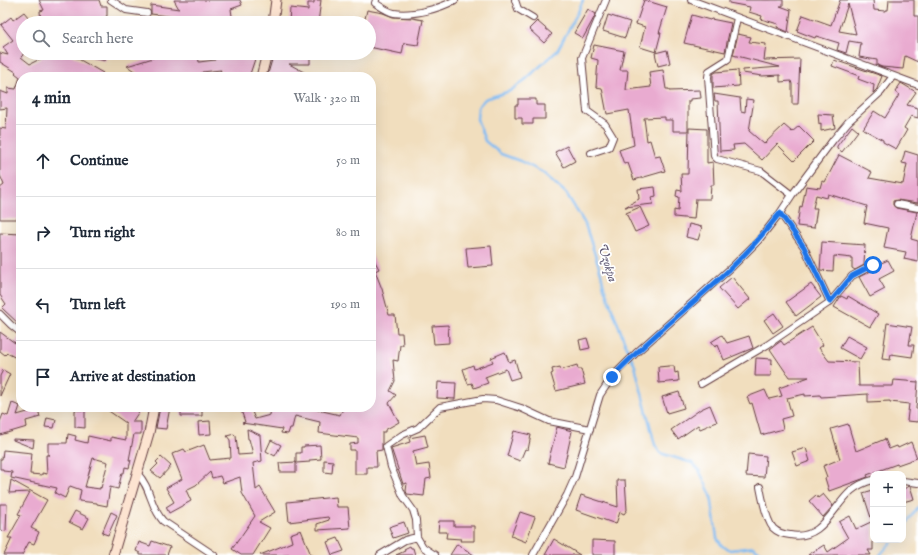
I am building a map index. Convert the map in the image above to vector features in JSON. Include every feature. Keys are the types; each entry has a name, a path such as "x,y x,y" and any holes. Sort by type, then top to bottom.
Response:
{"main road":[{"path":"274,16 276,0"},
{"path":"262,72 265,60"},
{"path":"113,555 149,433 153,412"}],"street":[{"path":"111,0 126,10 147,13"},
{"path":"376,0 375,3 394,13 415,13 435,8 455,0"},
{"path":"515,0 518,10 533,18"},
{"path":"591,153 609,146 613,137 605,124 587,111 582,58 606,0"},
{"path":"691,0 918,85"},
{"path":"737,18 728,59 709,71 708,77 714,156 717,159 762,171 792,195"},
{"path":"533,555 575,478 600,395 612,377 627,361 732,267 758,240 780,213 833,140 848,122 881,92 893,76"},
{"path":"897,204 918,208"},
{"path":"780,213 804,247 830,302"},
{"path":"701,384 767,345 830,302 852,276 873,265"},
{"path":"0,314 16,330"},
{"path":"435,555 423,547 416,537 416,520 413,510 403,496 391,468 386,446 402,435 418,428 440,407 483,399 496,400 521,408 549,421 590,429"},
{"path":"137,473 145,481 152,503 157,514 163,521 214,555"},
{"path":"760,487 772,527 780,533 796,536 810,533 825,523 850,491 862,483 870,481"},
{"path":"906,481 918,482"},
{"path":"380,555 405,540 416,537"}],"building":[{"path":"39,0 99,0 101,6 107,6 107,16 40,16 40,11 44,10"},
{"path":"174,0 240,0 242,5 231,9 232,16 167,16 151,14 151,5 179,9"},
{"path":"314,0 321,0 319,16 289,16 290,8 308,10 308,3 314,3"},
{"path":"644,0 667,7 659,33 661,33 656,52 640,47 645,27 636,24"},
{"path":"729,0 783,0 783,6 780,6 791,10 788,32 777,27 778,24 761,19 762,16 749,12 750,7 729,3"},
{"path":"840,0 873,0 874,10 886,11 888,10 889,0 914,0 914,16 918,16 918,62 905,56 903,69 882,67 877,65 877,60 859,57 861,43 849,41 846,53 837,50 839,43 816,36 815,38 797,31 803,15 831,25","holes":["848,4 856,34 839,31"]},
{"path":"588,9 596,14 583,38 574,33"},
{"path":"367,10 383,13 393,17 423,20 418,45 404,43 402,54 376,48 376,16 366,16"},
{"path":"24,12 27,16 18,16"},
{"path":"608,15 630,22 625,38 603,31"},
{"path":"692,15 710,20 731,23 725,52 684,43"},
{"path":"11,17 13,20 16,18 16,60 25,60 30,64 38,60 80,60 101,72 16,72 0,62 0,53 8,55 3,47 13,40 1,25"},
{"path":"537,21 552,34 544,43 529,29"},
{"path":"738,34 751,37 749,42 766,44 764,60 800,59 798,104 792,104 791,81 780,82 780,75 762,76 743,73 743,70 780,67 733,55"},
{"path":"594,45 624,51 620,70 628,70 626,90 651,87 649,72 663,70 666,89 669,89 669,91 700,90 701,98 690,99 690,101 688,101 688,131 673,131 673,120 665,120 665,117 644,118 647,141 650,140 655,157 660,156 665,171 634,180 628,163 624,164 619,150 634,145 629,110 607,114 602,88 596,87 598,60 591,58"},
{"path":"667,50 670,63 658,66 655,53"},
{"path":"146,60 199,60 199,62 215,60 255,60 251,72 220,72 221,70 202,72 136,72 127,66"},
{"path":"272,60 310,60 310,64 289,64 304,72 268,72"},
{"path":"834,60 882,76 877,89 873,93 874,85 858,79 859,76 832,66"},
{"path":"738,70 739,86 713,88 713,74 716,72"},
{"path":"901,83 916,92 907,105 918,108 918,118 911,116 904,128 907,130 896,149 863,129 874,111 885,118 899,95 895,92"},
{"path":"8,88 16,89 16,219 0,219 0,188 4,185 0,175 0,128 6,129 7,108 0,109 0,91 8,94"},
{"path":"714,94 740,98 741,111 745,112 746,99 754,100 749,131 764,144 784,125 792,132 799,126 814,141 794,161 777,144 762,160 744,144 733,145 734,150 720,151 718,101 715,101"},
{"path":"518,99 536,99 536,105 545,105 545,119 533,119 533,124 522,124 522,118 515,118 515,105 518,105"},
{"path":"818,114 833,115 835,128 821,131 821,123 819,124"},
{"path":"852,126 858,131 842,152 837,148 837,146"},
{"path":"689,128 707,129 707,163 713,162 714,185 711,185 710,199 696,199 694,219 674,217 674,210 678,211 679,197 676,196 677,190 682,191 681,174 688,174"},
{"path":"567,146 575,161 564,167 555,152"},
{"path":"905,151 918,155 918,203 897,200 893,201 893,205 896,208 917,212 911,239 918,241 918,262 904,259 906,252 884,248 888,228 864,223 867,206 828,194 827,198 816,195 813,208 817,208 814,228 797,226 800,206 802,207 806,186 820,188 822,181 825,182 839,155 872,172 869,178 903,184 907,164 902,163"},
{"path":"655,187 656,196 652,197 653,204 625,207 639,199 638,189"},
{"path":"640,207 649,226 635,232 626,213"},
{"path":"689,224 702,227 698,240 686,237"},
{"path":"0,233 16,234 16,321 2,308 6,304 0,295"},
{"path":"822,242 865,245 864,265 855,270 852,268 852,258 834,256 833,271 820,270"},
{"path":"491,246 493,266 468,268 466,248"},
{"path":"888,260 894,271 879,279 885,289 870,297 859,277 875,269 877,265"},
{"path":"376,263 379,269 376,270"},
{"path":"376,274 389,315 395,315 397,333 402,333 403,345 400,345 398,361 393,360 395,381 390,391 396,395 389,403 399,422 385,430 385,432 382,432 382,450 376,451 377,467 367,467 367,474 355,474 355,450 350,450 350,444 358,443 358,438 319,433 320,422 295,416 292,428 290,428 288,434 281,433 282,429 242,423 245,422 242,412 252,412 255,419 270,415 270,412 327,412 340,415 342,412 376,412"},
{"path":"732,277 750,299 738,309 719,288"},
{"path":"811,284 821,297 796,316 786,302"},
{"path":"841,296 847,299 848,296 878,314 870,327 834,307"},
{"path":"774,313 783,326 773,333 764,320"},
{"path":"887,323 912,327 909,345 914,345 912,357 891,354 890,360 882,359"},
{"path":"448,325 449,343 434,344 432,326"},
{"path":"812,327 823,345 819,348 829,361 858,362 859,386 893,386 894,380 918,382 916,409 918,409 918,422 907,421 909,404 890,401 868,402 868,394 821,397 820,395 805,396 805,394 787,398 792,416 781,419 783,429 761,435 752,403 750,404 747,397 765,390 769,399 782,396 779,388 809,377 789,377 770,349 781,341 784,345"},
{"path":"0,332 15,343 16,342 16,358 7,353 5,355 0,351"},
{"path":"722,335 727,343 749,336 753,348 724,360 718,345 715,347 711,342"},
{"path":"847,336 867,347 860,359 840,348"},
{"path":"587,338 590,348 581,350 579,340"},
{"path":"505,352 509,362 515,360 520,377 510,380 506,369 485,377 488,383 474,388 472,383 468,384 463,369 473,365 474,369 493,362 491,358"},
{"path":"756,358 772,359 771,376 755,376"},
{"path":"577,365 578,369 581,369 585,384 556,391 551,374 553,373 552,369 560,367 561,370"},
{"path":"674,366 675,373 678,372 679,381 659,383 658,367"},
{"path":"3,370 10,374 0,396 0,376"},
{"path":"438,382 456,383 455,399 437,398"},
{"path":"679,392 684,408 667,413 662,397"},
{"path":"12,403 16,404 16,412 18,412 17,415 28,412 39,412 40,417 26,421 27,427 0,435 0,422 3,414 8,416"},
{"path":"710,405 717,422 700,429 698,425 678,439 671,430 701,409"},
{"path":"75,412 85,412 85,428 75,427"},
{"path":"110,412 139,412 132,422 141,422 141,434 134,434 129,468 125,467 118,489 110,487 107,506 79,501 81,490 70,486 65,498 55,493 57,488 11,478 12,472 3,471 3,469 0,469 0,459 2,459 3,450 32,453 30,474 47,474 46,455 48,455 48,443 67,443 68,434 76,436 75,440 87,443 88,436 111,441 111,437 126,440 126,423","holes":["93,458 108,462 101,488 85,487"]},
{"path":"159,412 169,412 166,429 156,428"},
{"path":"181,412 202,412 202,416 181,416"},
{"path":"47,418 56,420 54,428 45,427"},
{"path":"210,421 211,434 199,435 198,422"},
{"path":"848,424 856,451 885,439 889,449 897,446 898,448 911,442 917,458 878,471 870,471 870,474 867,475 868,477 829,491 825,478 827,477 823,466 840,459 831,429"},
{"path":"557,427 572,431 564,467 548,463"},
{"path":"247,429 260,435 262,461 253,463 256,490 260,487 275,512 259,522 270,528 253,555 241,555 232,549 255,516 242,493 240,477 223,483 220,476 212,478 210,472 196,485 186,490 191,501 169,513 166,507 174,502 166,488 182,479 172,454 184,449 186,452 204,445 210,460 231,458 230,440 227,436 234,434 236,436 238,455 253,454 248,439"},
{"path":"514,431 531,435 528,450 525,449 520,461 507,456"},
{"path":"425,435 428,447 413,451 416,466 429,464 431,478 426,479 424,496 407,494 407,483 403,484 391,448 410,442 409,438"},
{"path":"13,440 34,440 33,448"},
{"path":"271,440 281,445 275,456 266,451"},
{"path":"320,445 321,459 310,460 310,462 296,463 296,453 301,453 301,447"},
{"path":"806,448 810,461 797,466 792,452"},
{"path":"748,454 766,456 764,477 746,476"},
{"path":"161,457 171,466 160,478 151,471 158,464 156,462"},
{"path":"324,460 333,461 332,473 324,472"},
{"path":"296,462 296,472 280,472 279,463"},
{"path":"11,480 47,500 31,528 39,532 34,544 29,542 22,555 4,555 12,538 8,538 21,515 18,514 30,492 9,493"},
{"path":"617,480 625,480 627,510 624,514 620,512 616,524 576,510 581,495 618,507"},
{"path":"910,486 914,499 906,501 906,488"},
{"path":"870,491 870,515 863,493"},
{"path":"823,494 833,506 823,517 809,501 816,495 818,498"},
{"path":"336,497 337,507 348,507 350,528 317,530 317,524 329,520 328,517 289,522 287,502"},
{"path":"0,504 7,504 6,531 0,530"},
{"path":"75,511 89,518 83,529 69,522"},
{"path":"111,512 117,515 108,535 102,533"},
{"path":"520,512 535,517 526,542 511,536"},
{"path":"850,516 856,529 870,522 870,543 873,543 873,550 868,550 871,555 808,555 824,545 828,552 848,538 839,522"},
{"path":"439,521 454,521 454,526 474,526 474,541 460,541 461,539 446,538 447,532 438,532"},
{"path":"404,522 408,533 393,538 389,527"},
{"path":"301,530 311,555 260,555 292,542 290,534"},
{"path":"338,538 344,551 332,555 327,542"},
{"path":"554,539 580,555 545,555"},
{"path":"592,540 615,541 615,555 592,555"},
{"path":"152,541 170,547 167,555 140,555 140,553 136,551 139,542 150,546"},
{"path":"457,544 474,555 450,555"},
{"path":"410,546 413,548 415,555 396,555 405,551 404,549"}],"waterway":[{"name":"Uzokpa","path":"583,0 557,51 525,80 510,91 485,99 478,107 477,119 485,141 501,154 520,161 542,172 566,193 585,224 604,287 635,366 655,445 660,453 692,463 699,470 711,495 717,538 722,546 730,550 753,547 765,555"},
{"path":"906,524 918,507"},
{"path":"880,555 890,543"}],"route":[{"path":"612,377 636,353 732,267 758,240 780,213 804,247 830,302 852,276 873,265"}]}
